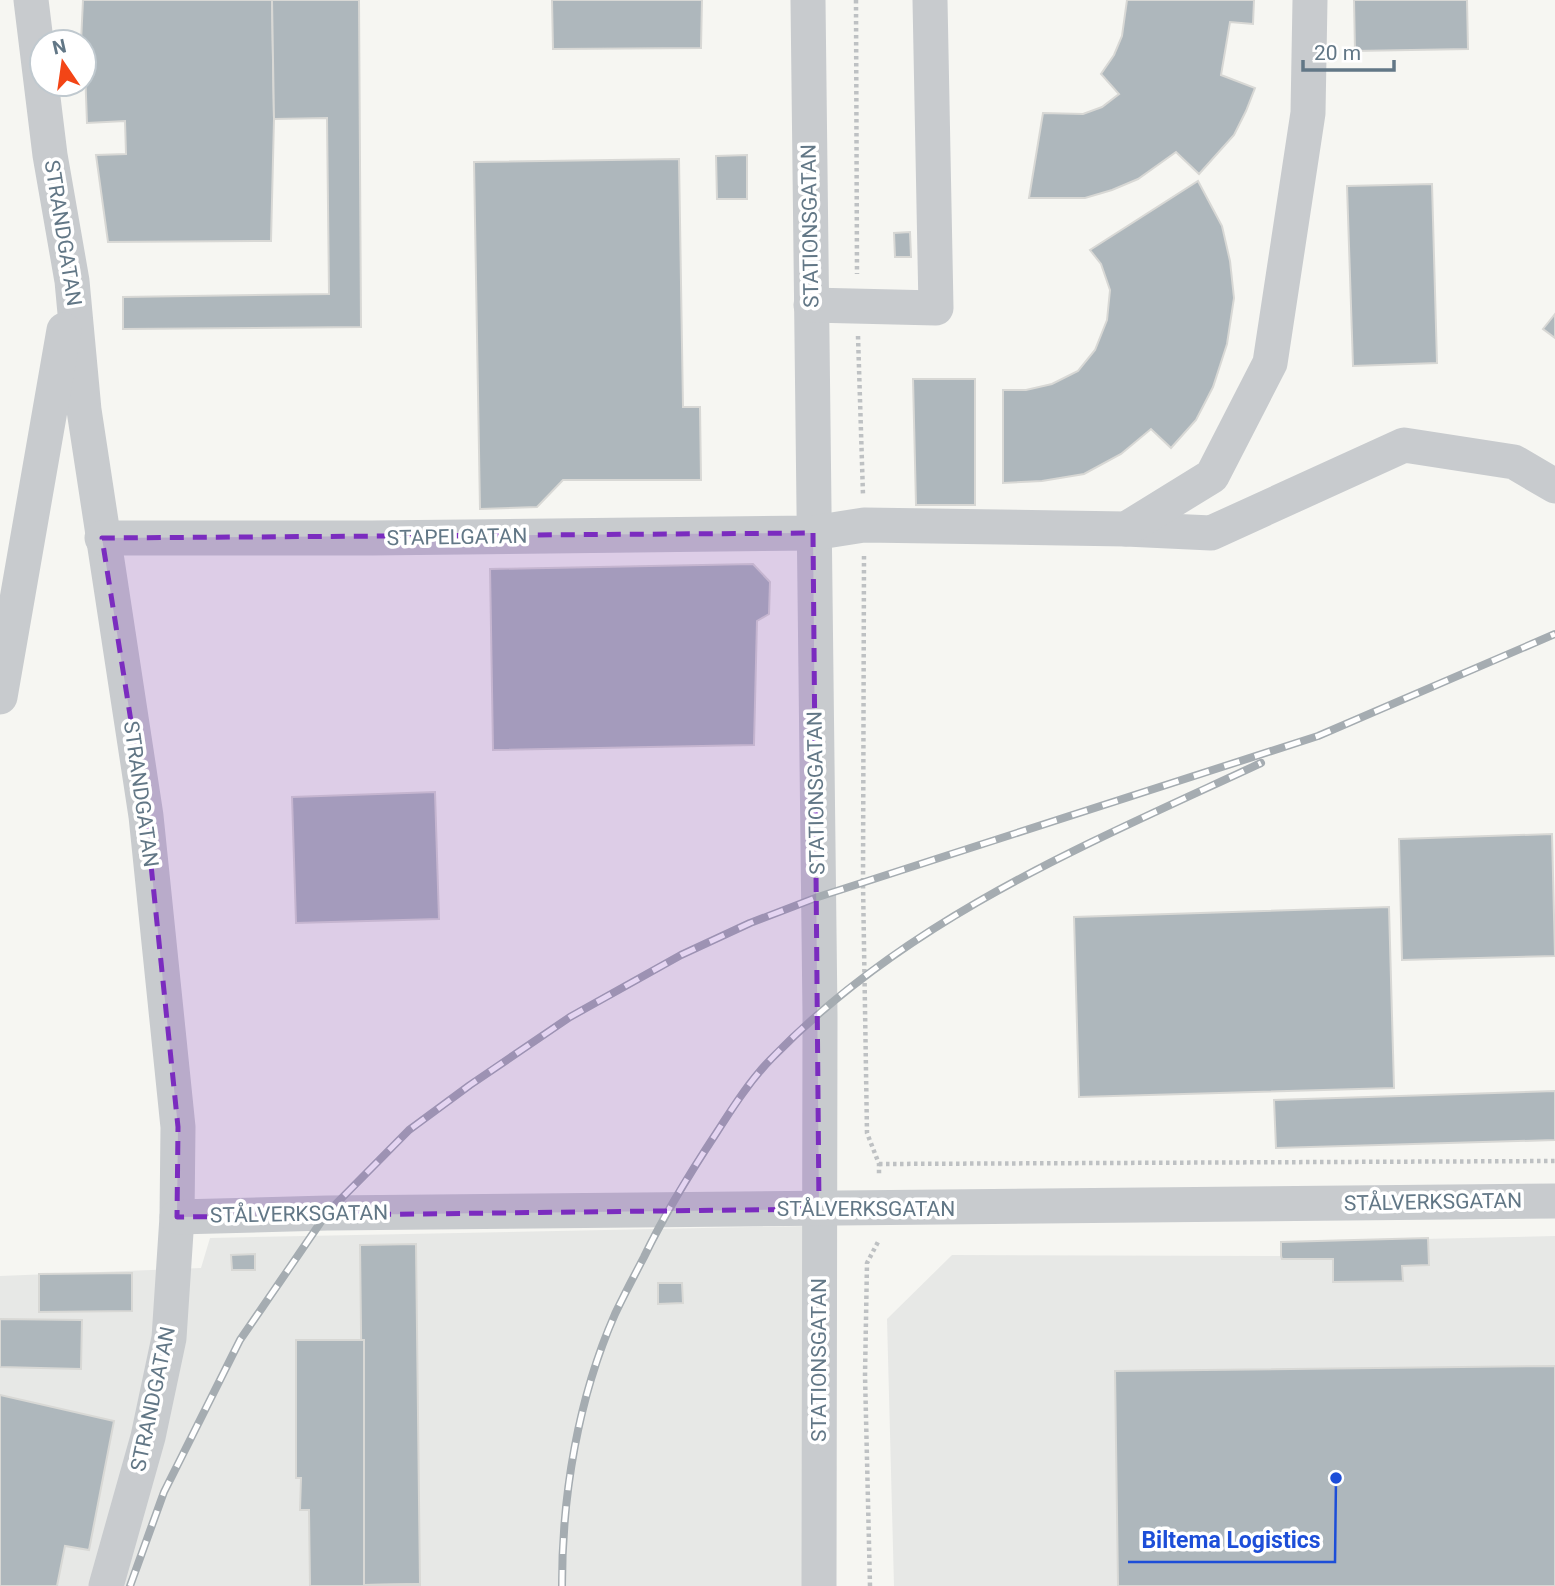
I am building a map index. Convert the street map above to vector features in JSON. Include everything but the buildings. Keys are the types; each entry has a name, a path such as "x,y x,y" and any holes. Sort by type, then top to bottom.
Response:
{"street":[{"name":"STRANDGATAN","path":"31,0 50,155 72,281 84,410 102,538 146,816 178,1127 177,1217 169,1338 148,1437 106,1586"},
{"name":"STATIONSGATAN","path":"808,0 820,1015 819,1586"},
{"path":"811,305 936,308 930,0"},
{"path":"1126,529 1212,476 1270,363 1308,113 1310,0"},
{"path":"0,697 72,281"},
{"name":"STAPELGATAN","path":"102,538 813,533 864,525 1212,533 1404,445 1514,462 1555,486"},
{"name":"STÅLVERKSGATAN","path":"177,1217 354,1212 1555,1201"}],"path":[{"path":"856,0 858,307 864,525 863,883 867,1133 879,1164 880,1209 880,1239 867,1263 865,1375 870,1586"},
{"path":"879,1164 1555,1161"}],"highlighted area":[{"path":"813,533 819,1209 177,1217 178,1127 146,816 102,538"}],"shaded area":[{"path":"807,1226 806,1586 0,1586 0,1276 201,1268 210,1238"},
{"path":"1555,1236 1555,1586 894,1586 887,1319 952,1255 1281,1256 1281,1242"}],"railway":[{"path":"130,1586 164,1492 240,1340 327,1213 409,1130 570,1017 681,955 750,923 818,897 1318,736 1555,634"},
{"path":"562,1586 569,1482 582,1413 602,1346 618,1307 669,1209 729,1113 757,1075 825,1008 882,964 941,924 1066,855 1261,763"}],"place":[{"name":"Biltema Logistics","path":"1336,1478"}]}
